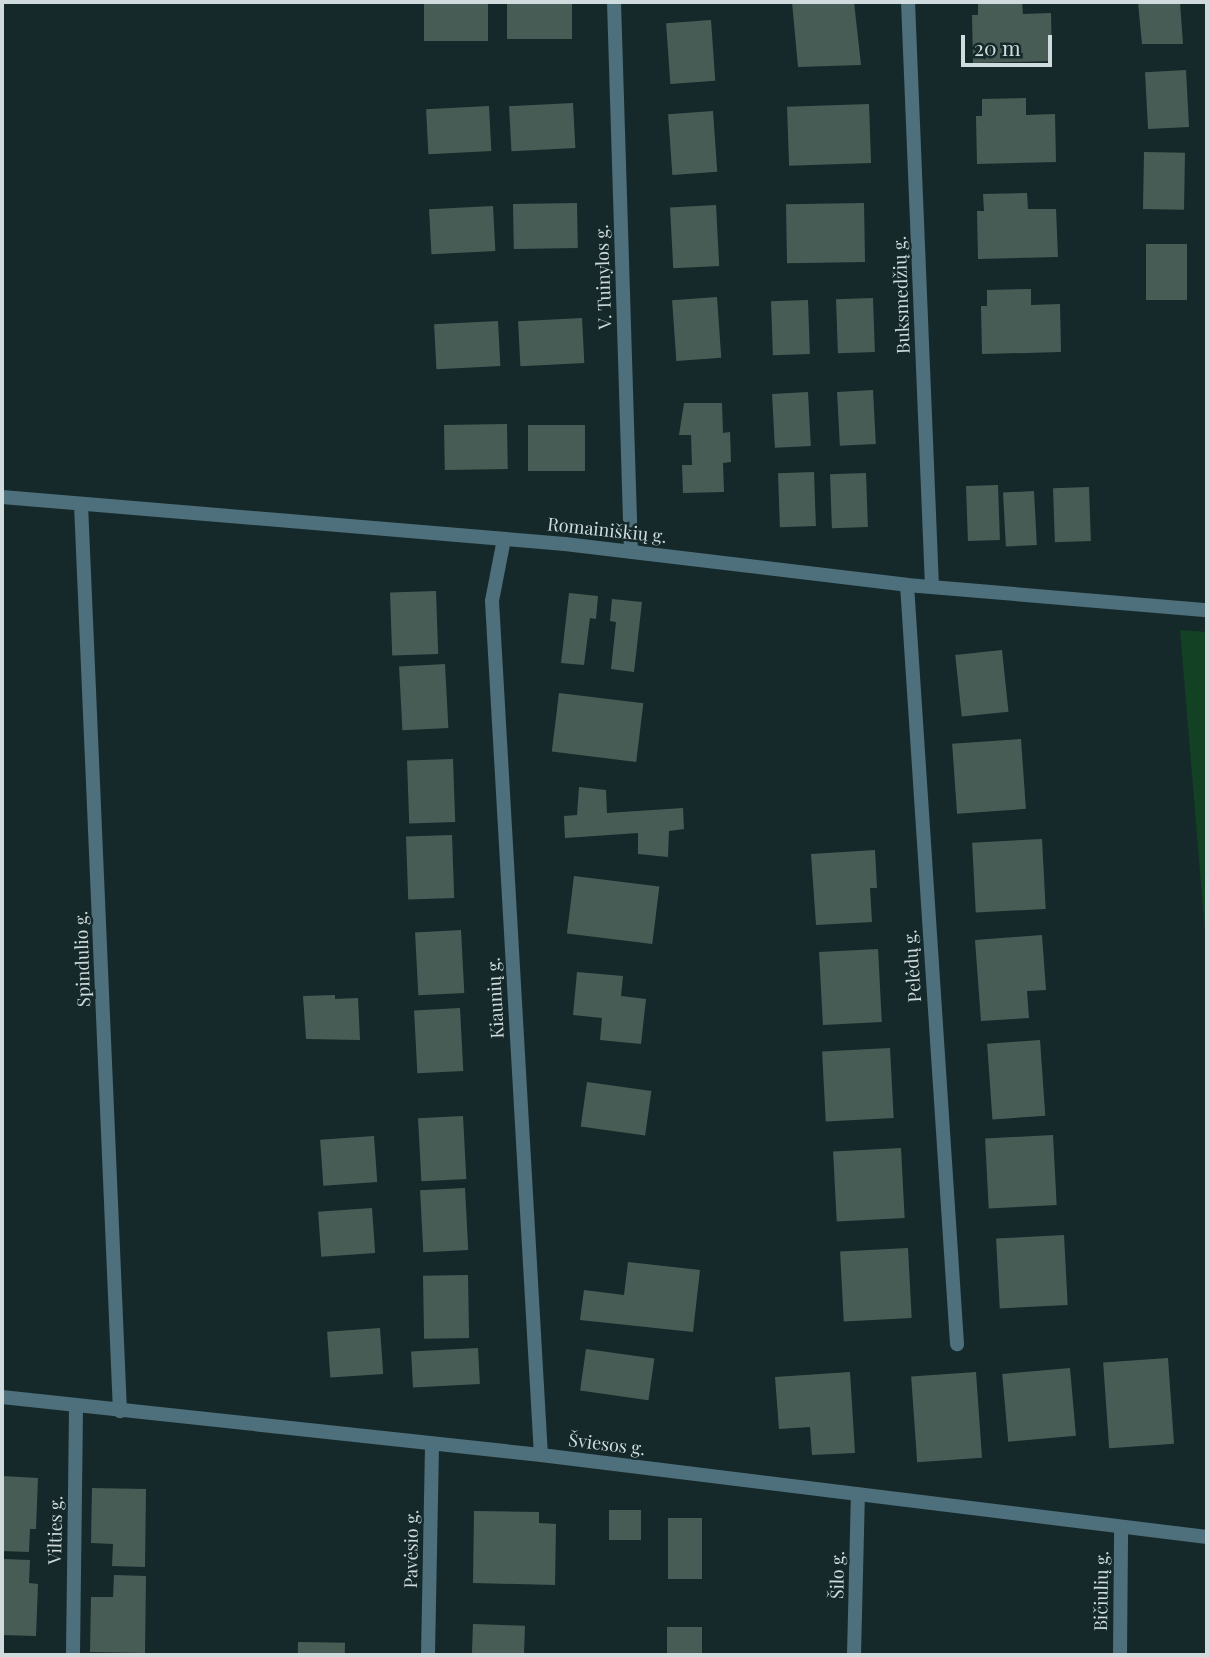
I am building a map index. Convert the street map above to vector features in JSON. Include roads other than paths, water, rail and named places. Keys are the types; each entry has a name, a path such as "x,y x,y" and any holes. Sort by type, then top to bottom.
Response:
{"street":[{"name":"V. Tuinylos g.","path":"614,2 631,552"},
{"name":"Buksmedžių g.","path":"908,2 932,587"},
{"name":"Romainiškių g.","path":"2,497 504,539 907,585 1207,610"},
{"name":"Spindulio g.","path":"81,504 120,1411"},
{"name":"Kiaunių g.","path":"504,539 492,601 541,1455"},
{"name":"Pelėdų g.","path":"907,585 957,1344"},
{"name":"Šviesos g.","path":"2,1397 541,1455 1207,1537"},
{"name":"Vilties g.","path":"73,1655 76,1406"},
{"name":"Pavėsio g.","path":"428,1655 432,1444"},
{"name":"Šilo g.","path":"854,1655 858,1495"},
{"name":"Bičiulių g.","path":"1120,1655 1121,1528"}]}
